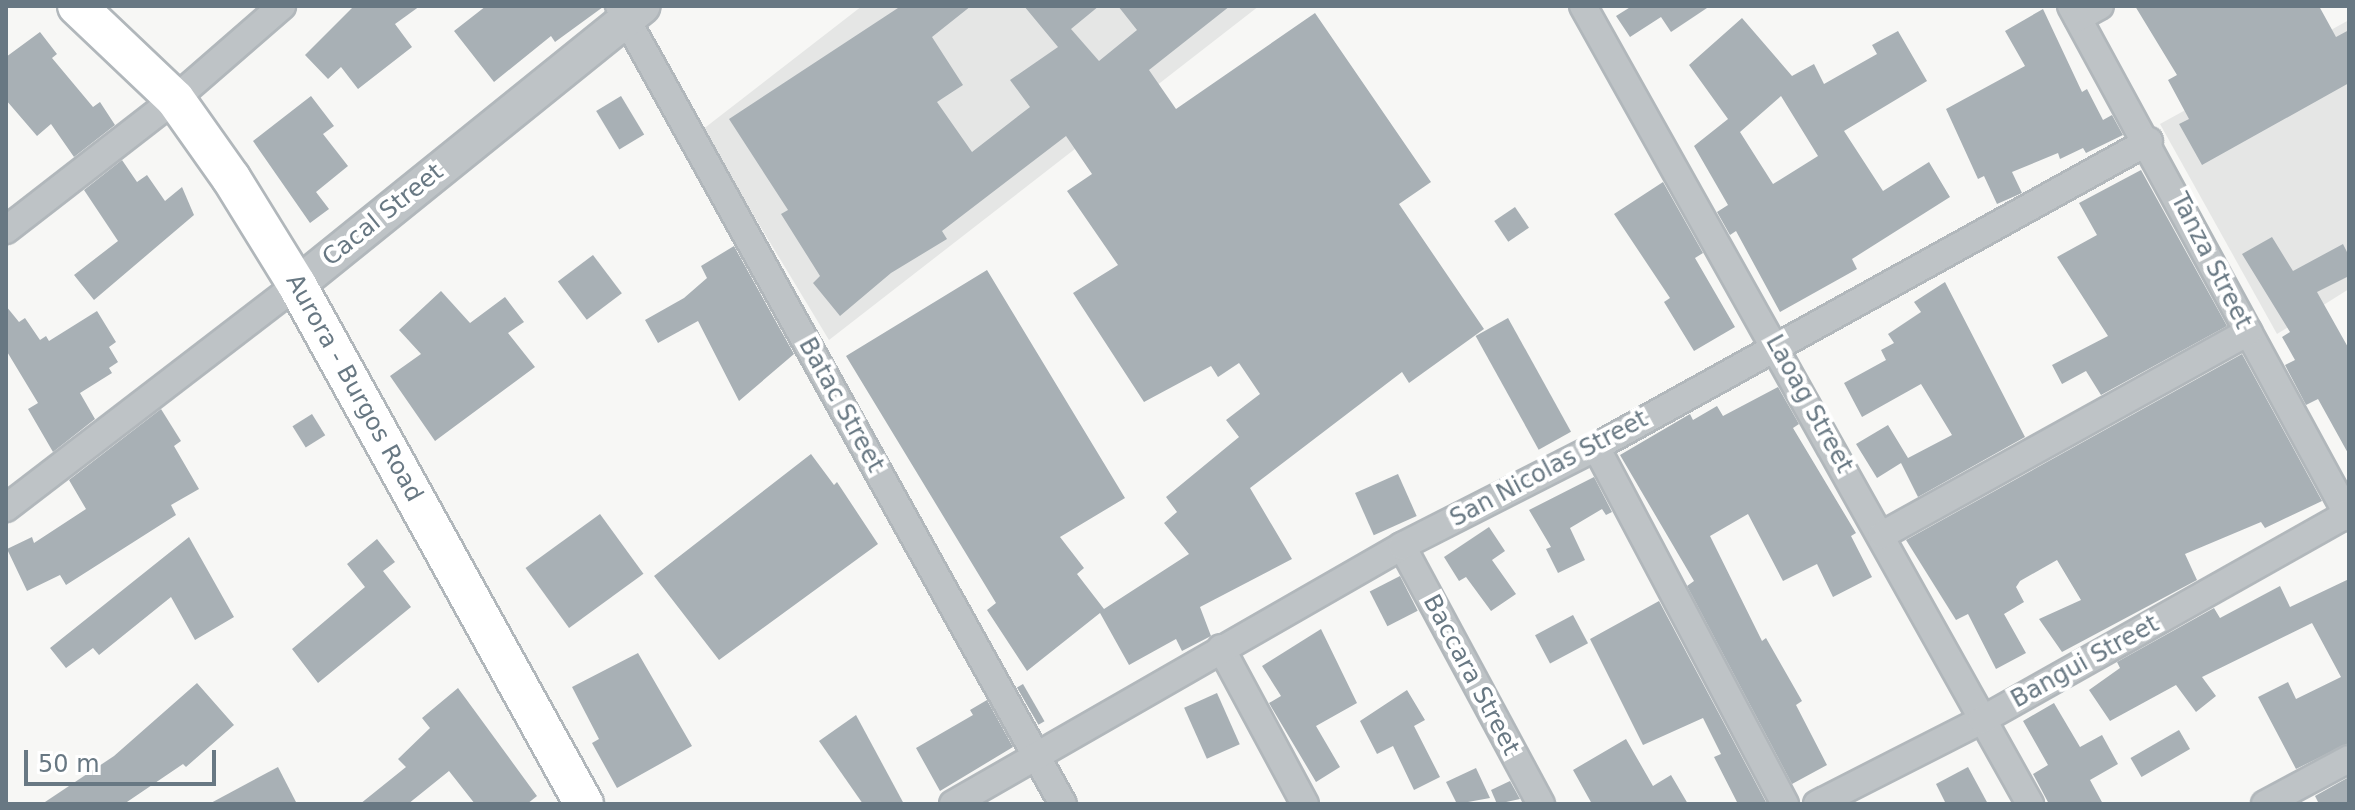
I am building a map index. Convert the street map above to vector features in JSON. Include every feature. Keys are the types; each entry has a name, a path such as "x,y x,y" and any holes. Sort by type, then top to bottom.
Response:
{"main road":[{"name":"Aurora - Burgos Road","path":"77,6 175,99 231,178 297,285 584,804"}],"street":[{"path":"6,230 175,99 282,6"},
{"name":"Laoag Street","path":"1583,6 1776,345 2030,804"},
{"name":"Tanza Street","path":"2083,10 2248,332 2348,515"},
{"name":"Cacal Street","path":"6,508 297,285 629,11"},
{"name":"Batac Street","path":"629,11 1063,804"},
{"name":"San Nicolas Street","path":"953,804 1402,546 1596,447 2149,141"},
{"path":"1882,535 2248,332"},
{"path":"1596,447 1785,804"},
{"name":"Bangui Street","path":"1817,804 1982,720 2348,515"},
{"name":"Baccara Street","path":"1402,546 1541,804"},
{"path":"1221,648 1305,804"},
{"path":"2265,804 2349,759"}],"shaded area":[{"path":"862,6 1259,6 829,340 702,130"},
{"path":"2349,20 2349,289 2277,334 2160,124"}],"building":[{"path":"354,6 420,6 395,24 412,47 358,89 341,67 328,79 305,55"},
{"path":"486,6 603,7 555,42 551,36 494,82 454,31"},
{"path":"901,6 971,6 932,37 963,85 937,102 972,152 1030,107 1010,80 1058,47 1024,6 1099,6 1071,29 1099,61 1137,30 1118,6 1230,6 1149,70 1176,109 1315,13 1431,182 1399,204 1484,329 1409,383 1402,372 1250,488 1292,559 1200,607 1211,636 1182,651 1176,639 1129,665 1100,613 1027,671 987,610 996,603 846,356 987,270 1125,498 1060,537 1084,568 1077,574 1104,609 1189,554 1164,523 1177,512 1166,497 1239,437 1226,420 1260,394 1239,363 1218,377 1211,366 1144,402 1073,293 1118,265 1067,191 1092,174 1066,136 942,231 947,239 891,273 840,316 813,283 820,276 781,214 788,210 729,119"},
{"path":"1632,6 1710,6 1671,32 1661,17 1630,37 1616,16"},
{"path":"2135,6 2319,6 2336,37 2349,30 2349,83 2202,165 2179,124 2189,119 2168,80 2177,75"},
{"path":"2043,9 2082,92 2087,89 2103,120 2112,115 2123,135 2086,153 2083,148 2060,159 2058,153 2012,172 2022,193 1997,204 1984,176 1978,179 1946,109 2025,66 2005,31"},
{"path":"1742,18 1792,76 1814,64 1824,84 1877,54 1872,45 1898,31 1927,81 1844,131 1883,191 1929,162 1950,197 1852,259 1857,269 1780,312 1736,231 1730,235 1717,212 1728,205 1694,146 1728,119 1689,65","holes":["1781,96 1818,156 1773,184 1740,132"]},
{"path":"40,32 57,54 52,58 93,107 100,102 115,125 74,157 51,124 37,136 6,100 6,57"},
{"path":"311,96 334,126 323,134 348,166 316,192 329,209 310,223 253,141"},
{"path":"621,96 644,135 619,150 596,111"},
{"path":"122,160 137,182 147,175 165,201 182,187 194,215 94,300 74,275 118,241 84,190"},
{"path":"2141,170 2227,326 2101,395 2086,371 2062,384 2052,365 2108,336 2057,257 2097,235 2079,203"},
{"path":"1663,182 1703,253 1695,258 1735,327 1694,351 1664,302 1670,298 1614,214"},
{"path":"1515,207 1529,228 1508,242 1494,221"},
{"path":"2272,237 2293,271 2343,244 2349,256 2349,276 2317,292 2349,349 2349,455 2318,399 2306,405 2285,365 2295,360 2282,337 2290,332 2242,254"},
{"path":"734,246 794,354 739,401 698,321 658,343 645,320 684,298 707,278 701,266"},
{"path":"593,255 622,293 587,320 558,281"},
{"path":"1945,282 2025,437 1918,497 1901,463 1877,478 1856,444 1888,425 1908,458 1952,435 1921,384 1862,417 1844,383 1886,360 1881,350 1894,343 1888,334 1921,312 1914,302"},
{"path":"441,291 470,323 505,297 524,322 508,333 535,367 435,441 390,376 421,354 399,330"},
{"path":"6,306 19,322 25,318 40,340 46,336 49,341 97,311 116,342 109,347 118,362 109,368 112,373 80,393 95,419 53,452 28,409 38,403 6,350"},
{"path":"1508,318 1571,432 1539,450 1476,336"},
{"path":"2242,354 2322,501 2265,528 2261,522 2185,554 2197,580 2062,652 2039,619 2081,600 2057,560 2020,581 2016,587 2024,602 2004,614 2026,653 1996,669 1968,614 1956,620 1906,540"},
{"path":"1778,387 1799,424 1793,428 1856,533 1851,536 1872,577 1833,597 1817,564 1783,581 1748,514 1710,536 1762,641 1766,638 1802,701 1796,705 1827,765 1792,784 1687,586 1694,581 1620,455 1690,414 1693,420 1717,406 1723,416"},
{"path":"161,409 181,441 174,446 199,489 171,505 176,515 66,585 60,575 27,591 7,549 32,537 34,543 86,509 69,480"},
{"path":"312,414 325,435 306,447 292,426"},
{"path":"811,454 834,485 837,482 878,544 719,660 654,576"},
{"path":"1398,474 1417,516 1374,535 1355,493"},
{"path":"1594,477 1612,512 1606,515 1602,509 1570,528 1585,560 1558,573 1546,549 1551,547 1529,510"},
{"path":"600,514 643,574 569,628 526,568"},
{"path":"1489,527 1505,551 1492,560 1516,594 1491,611 1466,577 1459,581 1444,557"},
{"path":"189,537 234,617 195,640 171,597 99,655 93,648 66,668 50,648"},
{"path":"377,539 395,562 383,571 411,607 318,683 292,649 365,587 347,564"},
{"path":"1400,576 1418,611 1387,626 1370,591"},
{"path":"2349,579 2349,743 2296,769 2258,697 2288,682 2296,699 2341,677 2312,623 2202,677 2216,696 2196,712 2176,685 2110,721 2089,690 2120,668 2117,662 2214,608 2220,618 2280,586 2290,607"},
{"path":"1659,601 1767,804 1738,804 1714,757 1721,754 1703,718 1643,745 1590,639"},
{"path":"1573,615 1588,643 1550,663 1535,635"},
{"path":"1321,629 1357,703 1316,726 1340,767 1316,782 1269,703 1281,696 1262,666"},
{"path":"638,653 692,746 617,788 592,743 599,739 572,687"},
{"path":"197,683 234,725 186,767 183,764 124,804 42,804 114,756"},
{"path":"1023,684 1044,721 1038,725 1017,688"},
{"path":"458,688 537,796 527,804 475,804 449,771 408,804 360,804 406,767 398,759 430,728 422,718"},
{"path":"1407,690 1425,720 1414,726 1440,777 1414,790 1393,746 1377,754 1360,721"},
{"path":"1217,693 1240,744 1207,759 1184,708"},
{"path":"987,700 1013,747 940,791 916,748 973,715 970,710"},
{"path":"2054,703 2080,747 2102,735 2118,764 2090,780 2103,804 2049,804 2033,774 2048,765 2023,721"},
{"path":"856,715 904,804 863,804 819,741"},
{"path":"2179,730 2190,749 2142,777 2131,758"},
{"path":"1626,739 1653,786 1671,775 1688,804 1592,804 1573,770"},
{"path":"278,767 297,804 209,804"},
{"path":"1968,767 1988,804 1946,804 1936,784"},
{"path":"1476,768 1490,798 1457,804 1446,782"},
{"path":"2349,777 2349,804 2319,804 2315,796"},
{"path":"1510,781 1520,799 1497,804 1491,790"}]}
